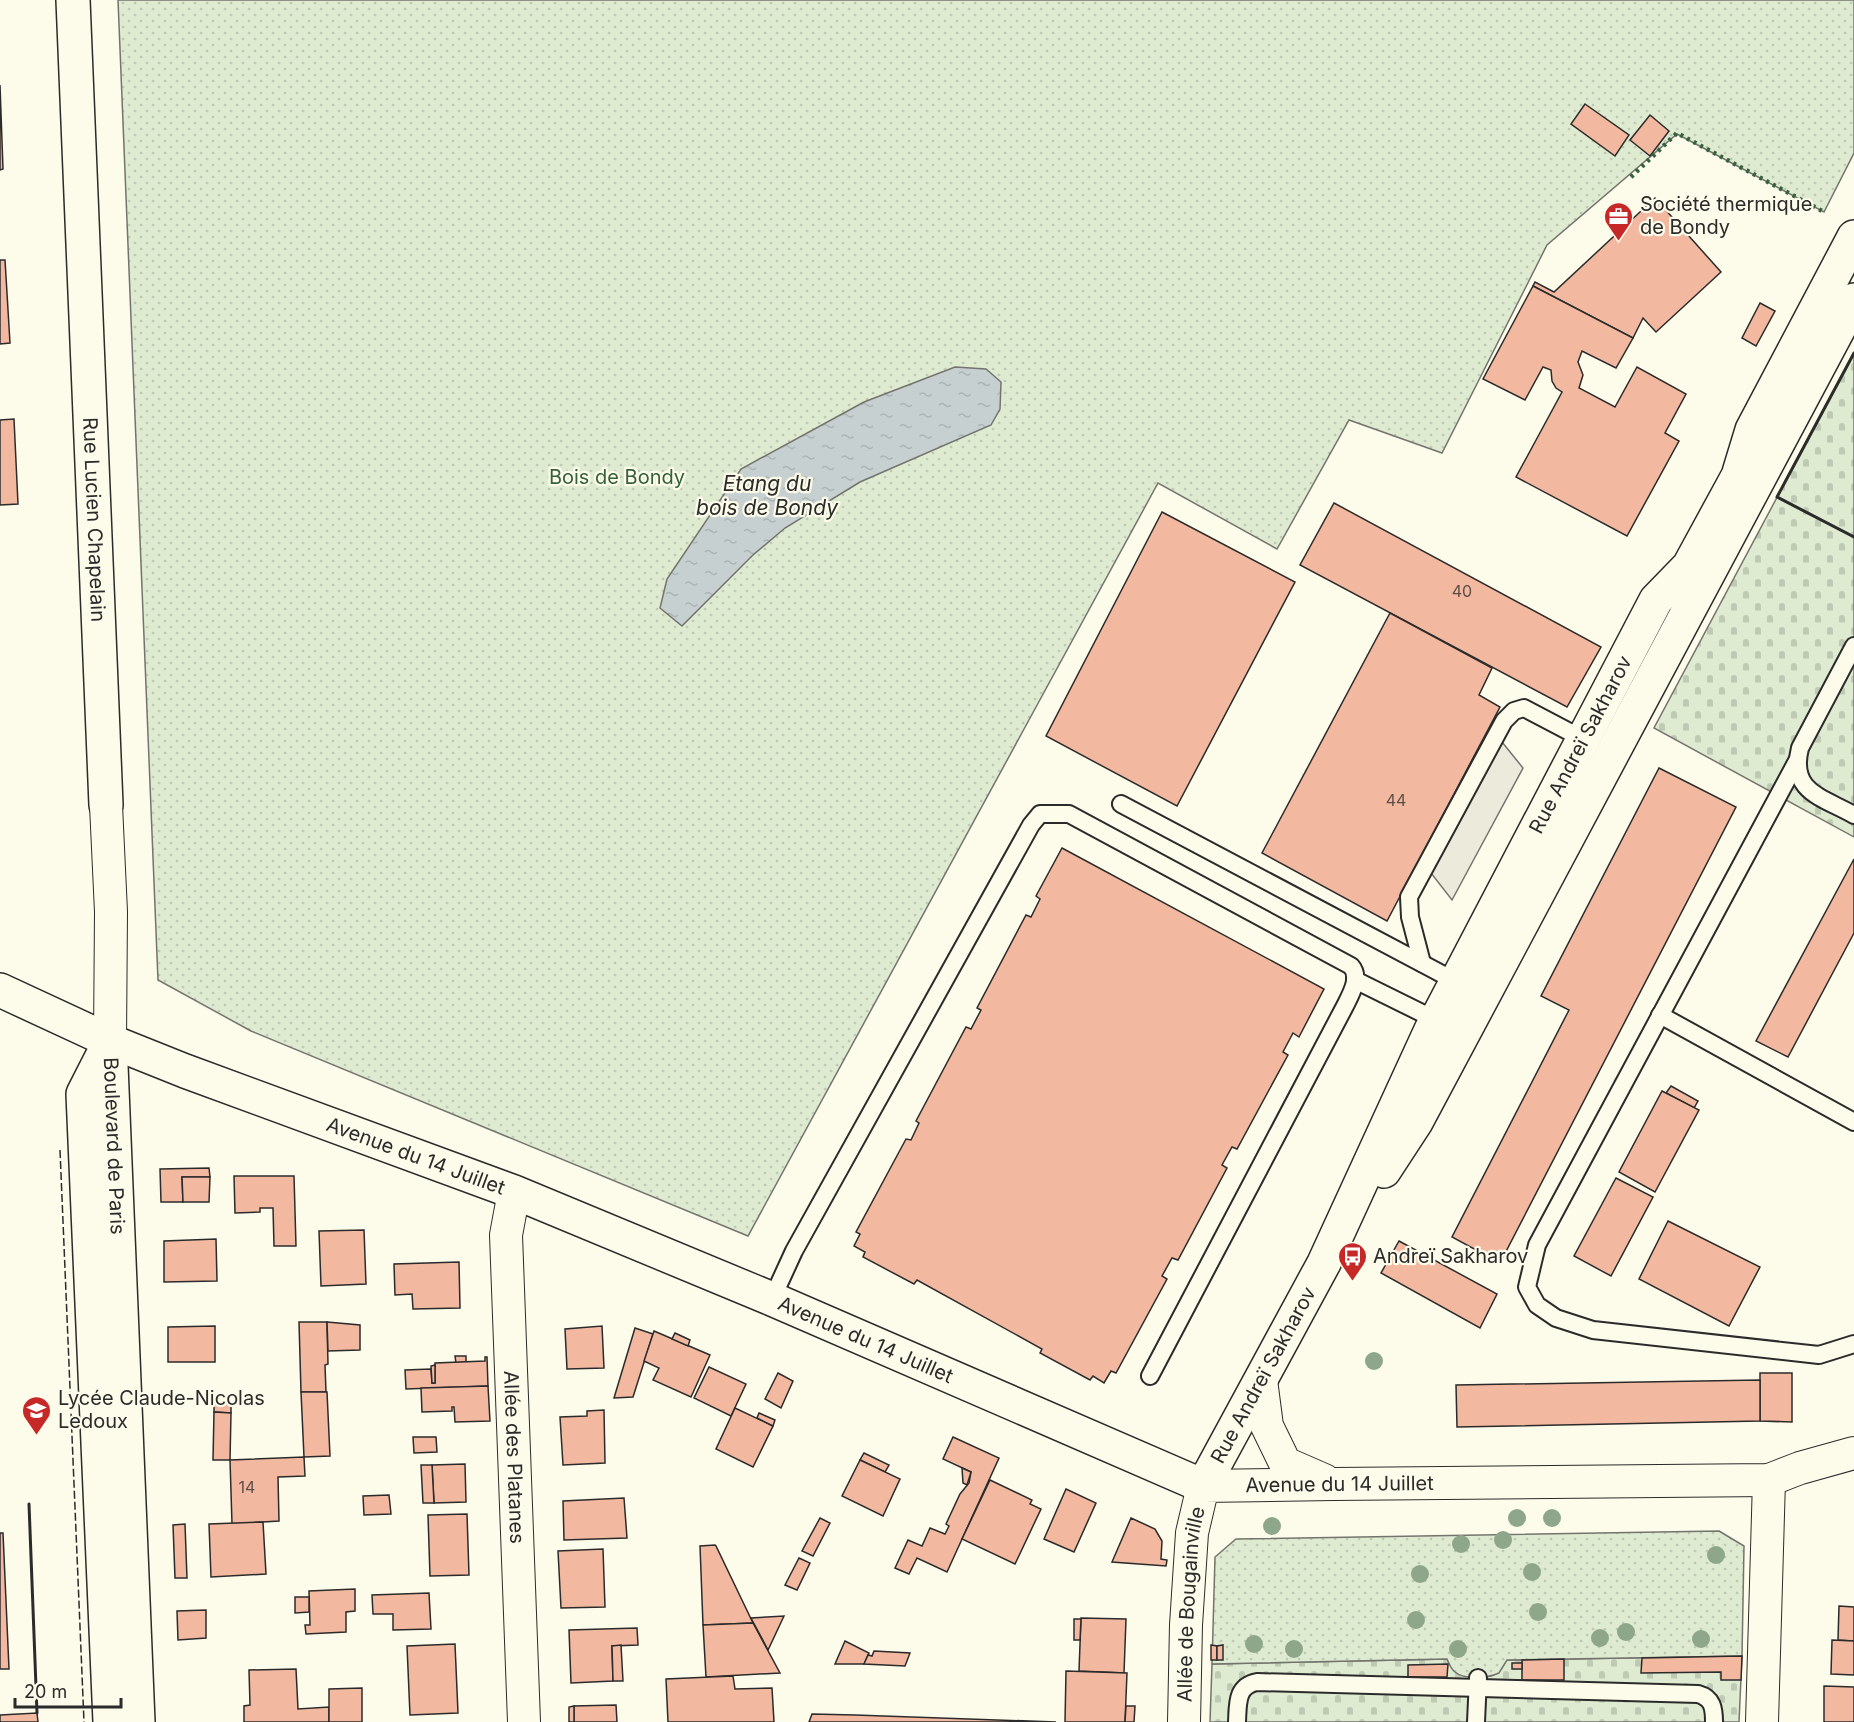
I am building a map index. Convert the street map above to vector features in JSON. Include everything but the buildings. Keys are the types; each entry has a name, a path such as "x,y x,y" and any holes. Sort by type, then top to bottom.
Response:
{"street":[{"name":"Rue Lucien Chapelain","path":"73,0 111,912 110,1041"},
{"name":"Rue Andreï Sakharov","path":"1450,1027 1457,982 1656,600 1689,566 1738,476 1752,430 1854,237"},
{"name":"Rue Andreï Sakharov","path":"1203,1486 1324,1263 1416,1122 1450,1027 1854,300"},
{"name":"Avenue du 14 Juillet","path":"0,990 110,1041 184,1071 514,1192 772,1299 1203,1486 1769,1480"},
{"name":"Boulevard de Paris","path":"110,1041 83,1094 110,1722"},
{"name":"Boulevard de Paris","path":"110,1041 138,1722"},
{"name":"Allée des Platanes","path":"514,1192 506,1235 524,1722"},
{"path":"1261,1380 1267,1426 1285,1463 1333,1484"},
{"path":"1762,1722 1769,1480 1800,1468 1854,1453"},
{"name":"Allée de Bougainville","path":"1184,1722 1186,1625 1192,1533 1203,1486"}],"lane":[{"path":"1854,646 1800,748 1797,761 1537,1245 1527,1287 1537,1305 1556,1318 1593,1330 1820,1355 1854,1344"},
{"path":"1422,963 1410,917 1409,897 1504,721 1514,711 1524,708 1583,739"},
{"path":"1797,761 1798,772 1804,786 1854,814"},
{"path":"1121,804 1457,982"},
{"path":"772,1299 800,1241 1031,825 1041,814 1069,814 1351,966 1354,970 1355,980 1346,1006 1150,1376"},
{"path":"1355,980 1450,1027"},
{"path":"1660,1016 1854,1122"},
{"path":"1237,1722 1240,1694 1248,1685 1257,1682 1478,1683 1698,1694 1708,1699 1713,1705 1714,1722"},
{"path":"1476,1722 1478,1683"}],"green space":[{"name":"Bois de Bondy","path":"118,0 1854,0 1854,153 1824,212 1677,134 1547,245 1442,453 1349,420 1277,549 1158,483 748,1236 251,1031 158,980"},
{"path":"1854,353 1854,837 1654,728"},
{"path":"1719,1531 1744,1546 1742,1656 1507,1660 1499,1673 1477,1677 1459,1675 1452,1669 1447,1659 1212,1664 1215,1557 1236,1539"},
{"path":"1742,1656 1739,1722 1210,1722 1212,1664 1448,1659 1452,1668 1483,1677 1496,1674 1506,1660"}],"shaded area":[{"path":"1502,742 1523,768 1452,900 1431,873"}],"water":[{"name":"Etang du bois de Bondy","path":"955,367 986,369 1001,382 1000,409 991,425 860,482 785,528 753,555 682,626 660,608 667,579 741,469 864,402"}],"hedge":[{"path":"1631,177 1677,133 1824,212"}],"fence":[{"path":"60,1150 84,1722"}],"wall":[{"path":"1854,353 1777,497 1854,537"},
{"path":"29,1504 37,1713"}],"place":[{"name":"Société thermique de Bondy","path":"1619,242"},
{"name":"Andreï Sakharov","path":"1352,1282"},
{"name":"Lycée Claude-Nicolas Ledoux","path":"37,1436"}]}
